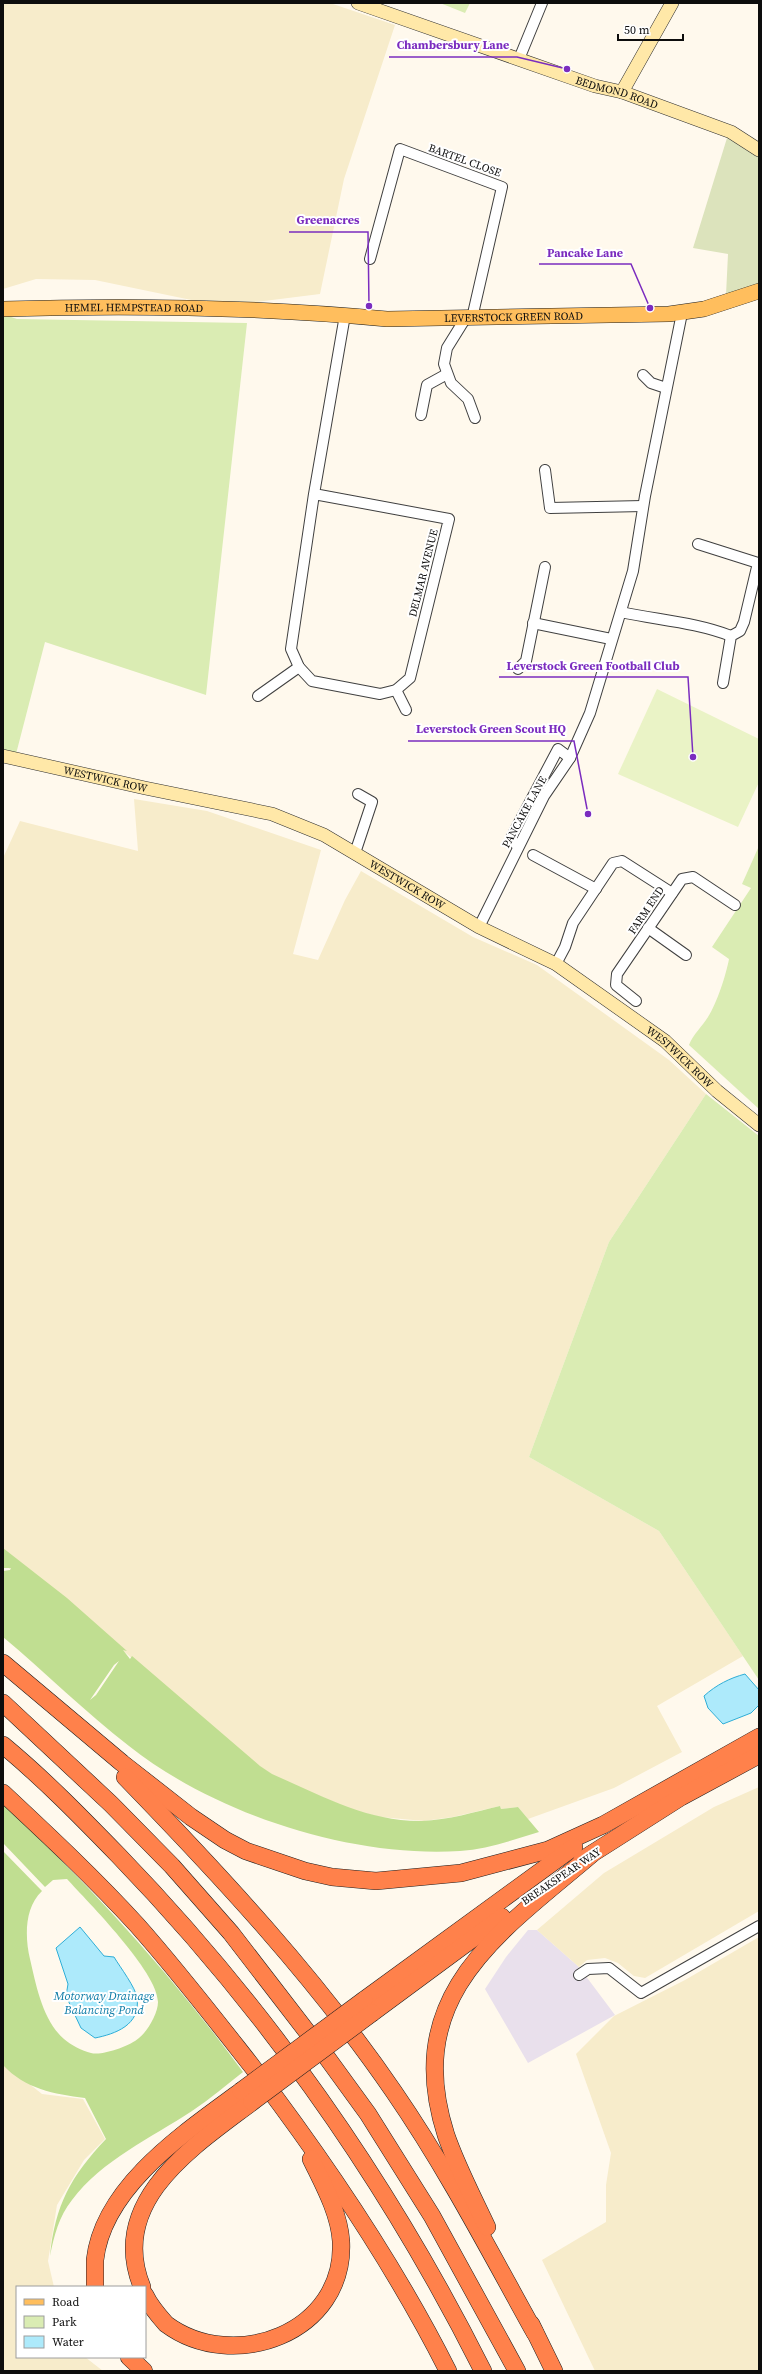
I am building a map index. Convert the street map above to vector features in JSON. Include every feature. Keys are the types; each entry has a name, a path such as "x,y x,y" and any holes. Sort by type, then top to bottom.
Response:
{"highway":[{"path":"3,1663 63,1716 124,1775 222,1878 322,1995 394,2091 426,2141 536,2333"},
{"path":"3,1703 111,1804 172,1866 231,1933 323,2052 368,2114 432,2216 517,2371"},
{"path":"63,1716 185,1813 225,1840 246,1851 278,1864 332,1877 376,1881 468,1872 548,1850 603,1825 759,1737"},
{"path":"3,1745 85,1821 144,1882 208,1954 278,2041 323,2103 404,2227 483,2371"},
{"name":"BREAKSPEAR WAY","path":"368,2006 592,1854 681,1797 759,1755"},
{"path":"3,1793 65,1852 136,1925 217,2020 277,2097 324,2163 376,2242 403,2286 448,2371"},
{"path":"95,2286 95,2259 101,2237 123,2193 163,2151 246,2097 368,2006 603,1825"},
{"path":"554,2371 446,2135 438,2098 436,2050 453,1994 484,1948 502,1929 592,1854"},
{"path":"142,2286 136,2267 134,2251 141,2213 150,2194 166,2172 246,2097"},
{"path":"146,2296 159,2316 174,2332 208,2350 225,2352 262,2351 277,2345 304,2328 319,2312 330,2294 336,2278 340,2256 338,2226 332,2205 316,2169 277,2097"},
{"path":"130,2358 144,2371"}],"main road":[{"name":"LEVERSTOCK GREEN ROAD","path":"264,312 345,315 387,319 682,313 704,309 759,292"},
{"name":"HEMEL HEMPSTEAD ROAD","path":"3,309 131,307 264,312"}],"street":[{"name":"BEDMOND ROAD","path":"358,3 595,86 622,92 731,132 759,150"},
{"path":"519,59 542,3"},
{"path":"622,92 672,3"},
{"name":"BARTEL CLOSE","path":"370,259 400,149 502,187 468,318"},
{"name":"PANCAKE LANE","path":"479,927 518,847 511,838 540,794 570,758 590,713 633,571 643,506 682,313"},
{"path":"345,315 314,494 291,649 299,667 312,681 380,694 396,690 406,710"},
{"path":"468,318 447,348 444,364 451,383 468,399 475,418"},
{"path":"421,415 427,385 447,374"},
{"path":"643,375 651,384 666,388"},
{"path":"545,470 550,508 643,506"},
{"name":"DELMAR AVENUE","path":"314,494 449,519 410,678 396,690"},
{"path":"621,612 695,625 731,636 740,631 744,622 758,563 698,544"},
{"path":"518,669 526,661 545,567"},
{"path":"533,624 612,639"},
{"path":"723,683 731,636"},
{"path":"258,696 299,667"},
{"path":"540,794 558,749 570,758"},
{"name":"WESTWICK ROW","path":"3,756 145,788 272,814 324,835 394,878 479,927 556,964 665,1041 717,1091 759,1125"},
{"path":"355,853 372,802 358,794"},
{"path":"533,855 596,889"},
{"path":"556,964 565,947 573,923 613,863 622,861 672,893"},
{"name":"FARM END","path":"636,1002 616,985 617,974 682,879 693,877 735,905"},
{"path":"648,928 686,955"},
{"path":"579,1975 588,1969 609,1968 641,1992 759,1926"}],"shaded area":[{"path":"3,3 330,3 395,25 344,179 320,294 249,303 201,302 95,280 36,279 3,289"},
{"path":"134,799 207,811 321,850 293,954 318,960 345,900 361,871 473,937 537,965 669,1060 706,1094 609,1242 529,1457 659,1531 743,1656 657,1706 682,1752 614,1788 528,1819 518,1807 501,1809 500,1806 453,1817 424,1821 380,1817 353,1810 269,1775 19,1562 10,1569 3,1564 3,858 20,821 138,851"},
{"path":"759,1787 759,1911 645,1978 634,1976 618,1963 605,1958 587,1960 579,1967 537,1930 604,1873 714,1807"},
{"path":"528,1930 537,1930 579,1967 615,2015 528,2063 485,1989 506,1957"},
{"path":"759,1937 759,2371 595,2371 542,2260 606,2222 606,2185 611,2153 576,2054 614,2016 685,1980"},
{"path":"3,2063 42,2094 83,2099 105,2139 84,2160 57,2205 48,2261 54,2286 16,2286 16,2358 86,2358 103,2371 3,2371"}],"green space":[{"path":"440,3 470,3 465,13"},
{"path":"727,138 759,156 759,287 726,295 728,254 693,248"},
{"path":"8,316 17,319 247,323 206,695 45,642 16,754 3,752 3,317"},
{"path":"657,689 759,739 759,782 738,827 618,774"},
{"path":"759,846 759,1109 689,1045 693,1037 706,1021 721,989 729,959 712,947 751,888 742,884"},
{"path":"706,1094 759,1136 759,1680 659,1531 529,1457 609,1242"},
{"path":"3,1548 67,1598 127,1651 123,1650 130,1659 132,1656 260,1766 272,1774 345,1806 383,1817 402,1820 422,1821 442,1819 500,1806 501,1809 518,1807 539,1832 490,1846 460,1851 418,1851 374,1847 330,1839 286,1827 243,1811 202,1792 163,1770 129,1746 97,1720 3,1637 3,1571 10,1570 11,1568 3,1568","holes":["119,1661 96,1695 90,1700 114,1665"]},
{"path":"3,1804 68,1867 129,1932 188,2001 243,2072 192,2111 112,2161 84,2186 67,2206 60,2219 50,2256 56,2221 67,2192 83,2166 106,2139 85,2098 62,2095 30,2085 21,2080 3,2065 3,1851 42,1891 36,1898 29,1914 27,1924 28,1951 41,2002 51,2023 64,2039 77,2048 96,2054 109,2052 123,2047 135,2041 146,2031 152,2022 158,2002 155,1989 147,1973 135,1956 105,1920 67,1879 53,1880 45,1887 3,1843"}],"water":[{"path":"745,1674 759,1690 759,1705 751,1713 723,1724 708,1708 704,1696 723,1682"},
{"name":"Motorway Drainage Balancing Pond","path":"80,1927 104,1956 114,1957 131,1983 137,1998 135,2015 125,2027 111,2034 95,2038 81,2028 66,1996 68,1984 56,1948"}],"place":[{"name":"Chambersbury Lane","path":"567,69"},
{"name":"Greenacres","path":"369,306"},
{"name":"Pancake Lane","path":"650,308"},
{"name":"Leverstock Green Football Club","path":"693,757"},
{"name":"Leverstock Green Scout HQ","path":"588,814"}]}
